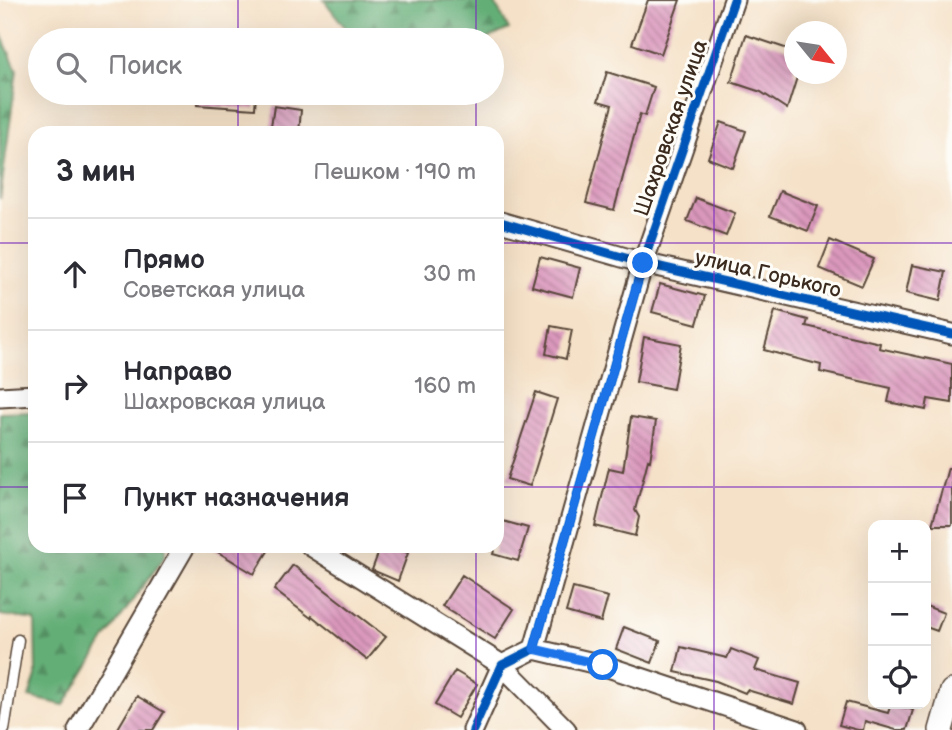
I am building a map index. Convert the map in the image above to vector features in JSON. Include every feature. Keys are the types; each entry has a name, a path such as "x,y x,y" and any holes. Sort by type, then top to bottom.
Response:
{"street":[{"name":"Шахровская улица","path":"534,649 643,263 734,0"},
{"name":"улица Горького","path":"504,223 643,263 952,334"},
{"path":"0,397 28,395"},
{"path":"78,730 181,553"},
{"path":"323,553 502,665 566,730"},
{"path":"473,730 502,665 534,649 603,665 797,730"},
{"path":"941,730 952,691"}],"lane":[{"path":"4,730 18,640"}],"green space":[{"path":"324,0 493,0 509,29 504,31 504,28 346,28"},
{"path":"0,32 17,70 0,199"},
{"path":"28,412 28,553 165,553 64,705 29,697 36,676 35,620 0,615 0,413"}],"building":[{"path":"648,0 680,0 661,54 632,44"},
{"path":"746,35 784,48 784,84 795,84 787,109 761,92 731,82"},
{"path":"607,72 654,87 645,116 640,114 614,210 586,203 612,105 598,101"},
{"path":"197,105 255,105 255,109"},
{"path":"274,106 301,110 300,126 271,126"},
{"path":"721,122 746,131 733,168 708,158"},
{"path":"780,191 818,206 808,231 770,216"},
{"path":"696,198 735,213 726,236 687,221"},
{"path":"830,240 874,259 862,286 819,268"},
{"path":"540,257 580,268 573,297 532,286"},
{"path":"912,265 946,272 940,301 906,293"},
{"path":"660,284 705,296 697,324 652,312"},
{"path":"775,311 808,320 806,326 880,343 879,348 952,364 952,403 928,399 926,410 888,402 891,388 820,372 821,365 764,350"},
{"path":"551,326 572,330 566,359 546,354"},
{"path":"644,337 681,344 673,389 636,382"},
{"path":"536,392 557,399 530,486 507,479"},
{"path":"631,417 656,421 650,461 648,460 635,510 639,517 635,536 595,526 609,468 623,471"},
{"path":"948,468 952,468 952,525 932,525"},
{"path":"504,521 528,528 518,561 493,554 504,553"},
{"path":"220,553 267,553 254,574"},
{"path":"378,553 408,553 398,581 372,570"},
{"path":"293,565 386,637 367,660 274,590"},
{"path":"462,575 514,609 495,639 442,606"},
{"path":"573,588 608,597 601,622 566,612"},
{"path":"931,608 944,613 937,631 931,629"},
{"path":"624,627 660,641 652,663 616,649"},
{"path":"681,647 727,658 731,649 759,660 755,670 800,683 794,704 747,690 745,693 716,681 675,672"},
{"path":"455,671 477,684 457,718 435,705"},
{"path":"137,696 164,712 153,730 117,730"},
{"path":"846,702 888,713 889,709 913,710 907,730 896,730 865,721 863,730 839,725"}],"cycle path":[{"path":"473,730 502,665 534,649 643,263 734,0"},
{"path":"504,223 643,263 952,334"}],"route":[{"path":"603,665 534,649 643,263"}]}
